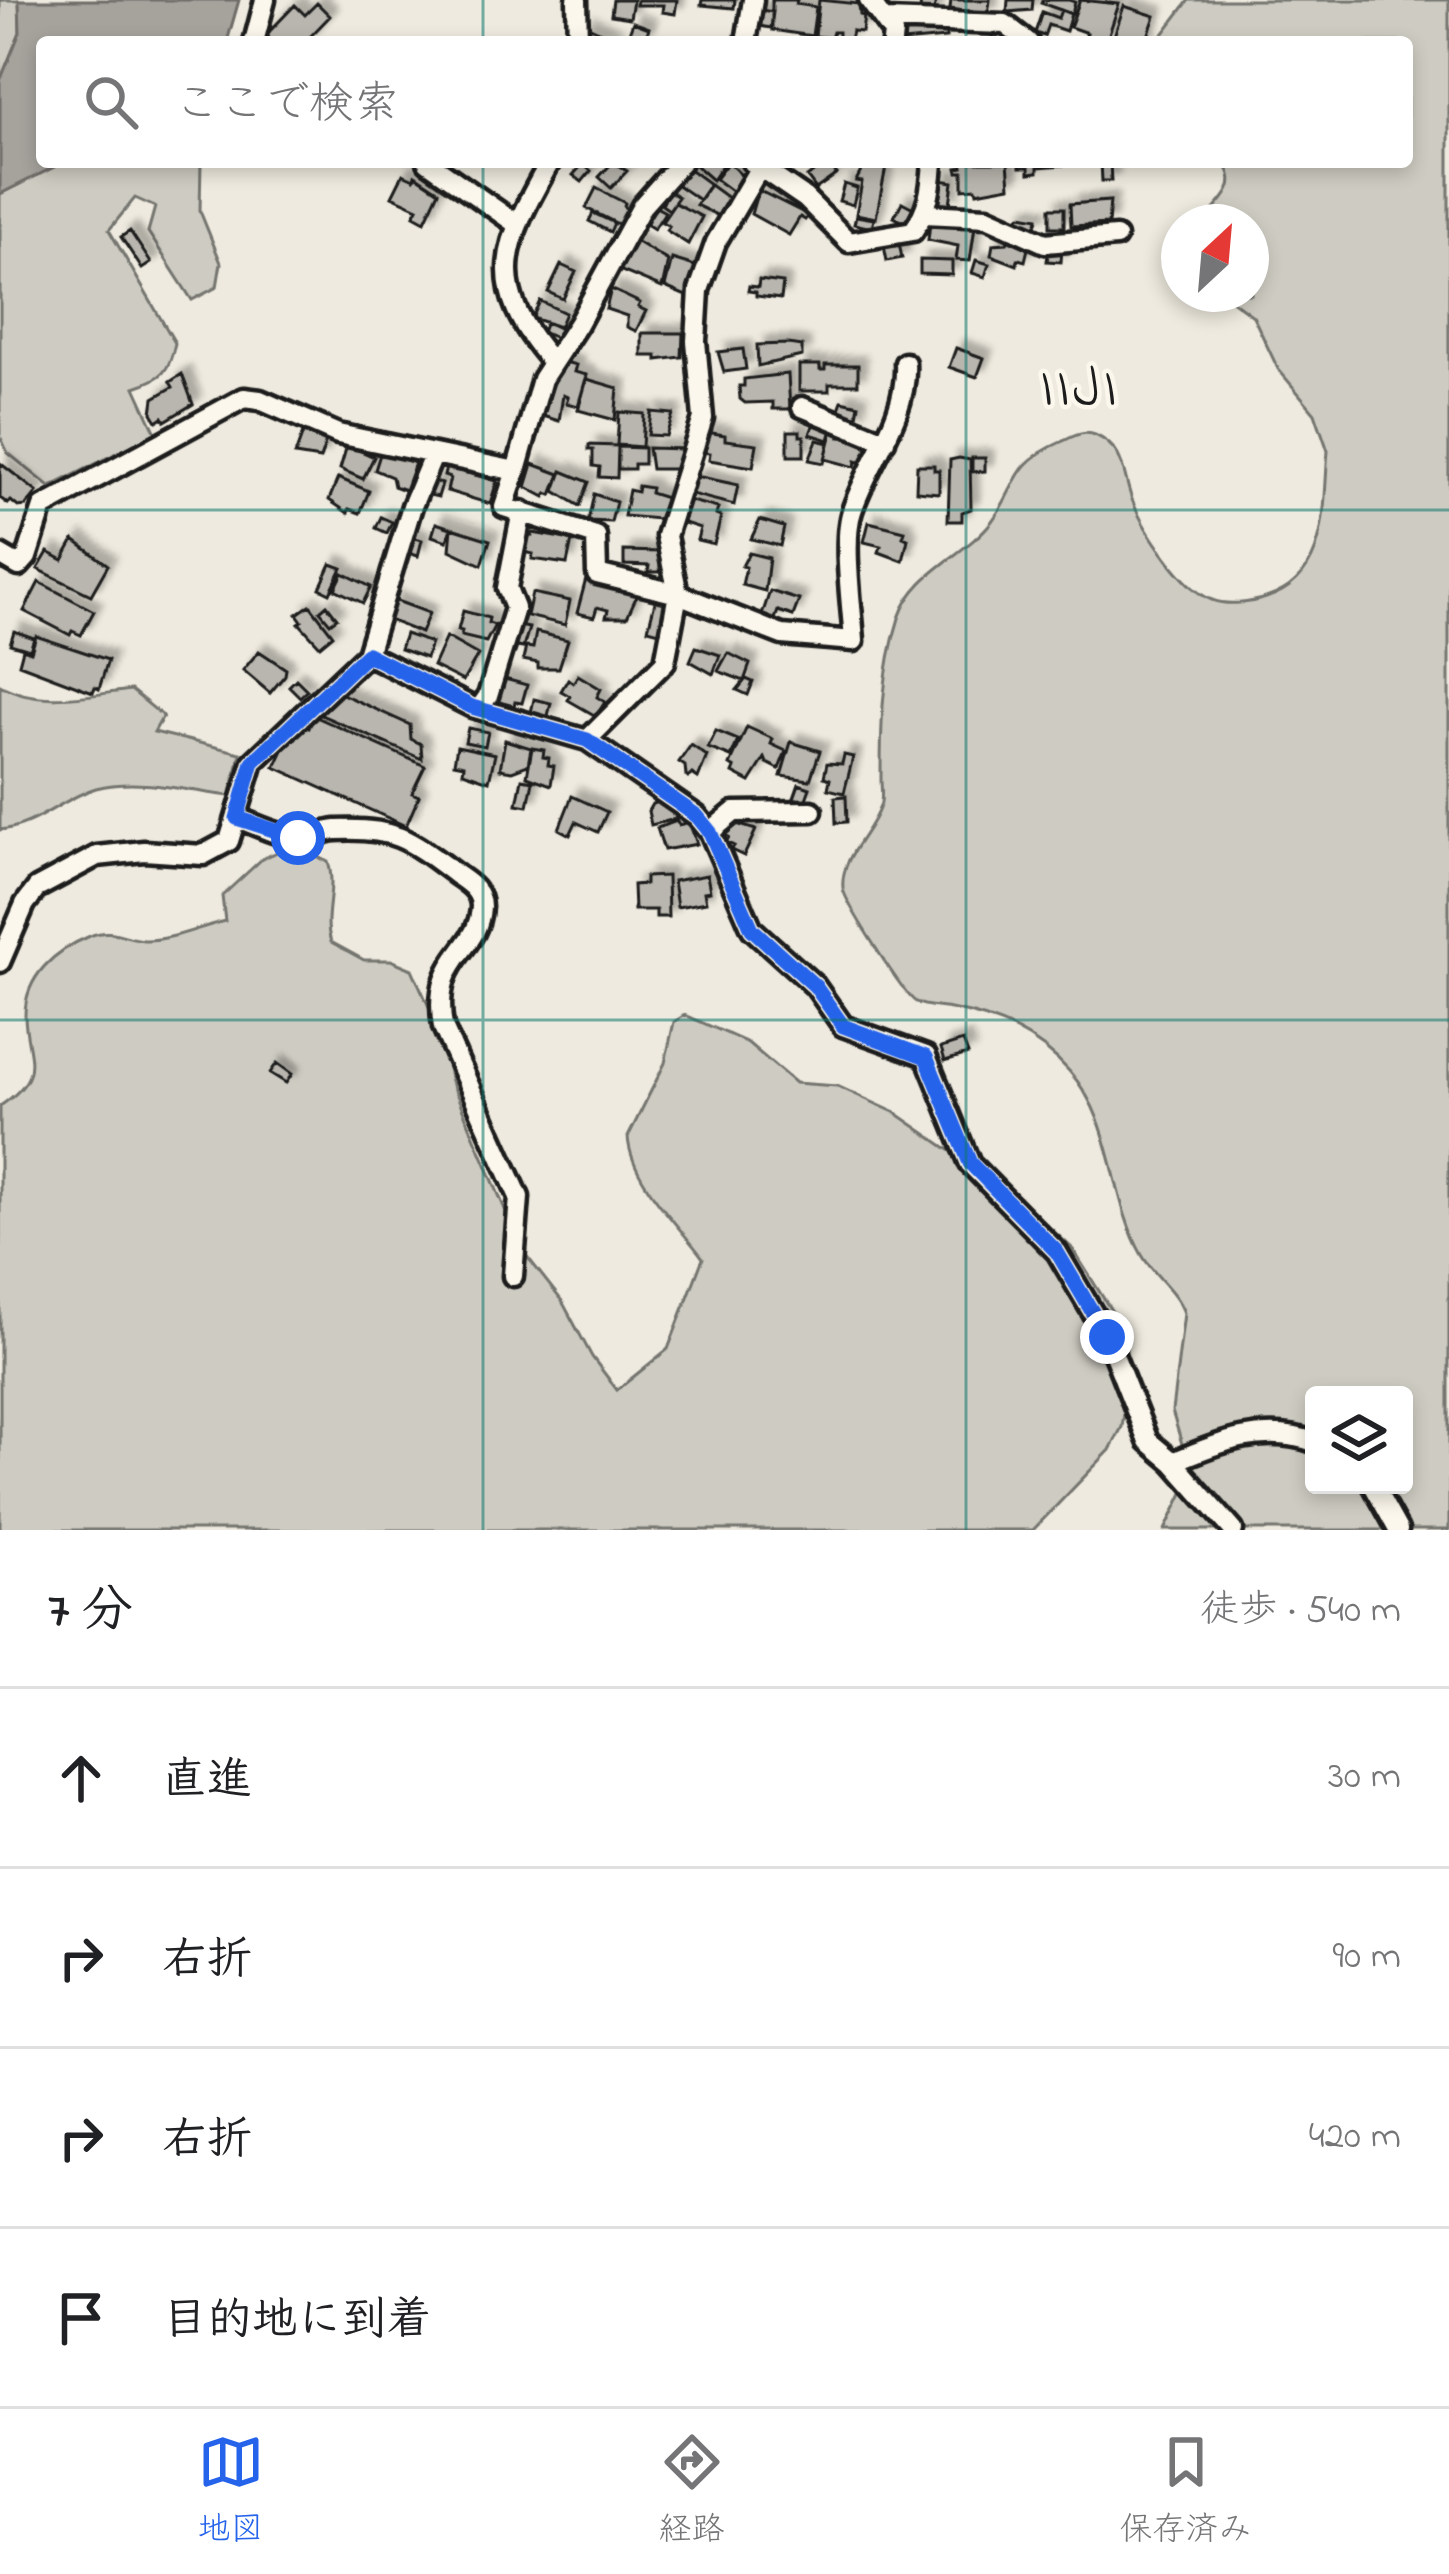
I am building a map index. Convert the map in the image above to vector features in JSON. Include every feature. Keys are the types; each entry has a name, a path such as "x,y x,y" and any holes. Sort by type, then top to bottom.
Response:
{"street":[{"path":"256,36 265,0"},
{"path":"577,0 578,36"},
{"path":"747,36 754,0"},
{"path":"868,0 893,36"},
{"path":"884,20 1005,24 1020,36"},
{"path":"437,168 515,223"},
{"path":"547,168 515,223 508,296 531,338 552,362"},
{"path":"676,168 642,206 578,324 542,379 504,507 596,536 597,574 679,594 782,635 854,641 850,515 885,441 906,381 905,363"},
{"path":"587,740 665,662 679,594 666,536 703,418 696,341 699,290 716,242 754,168"},
{"path":"760,168 805,198 849,242 913,231 926,214 932,168"},
{"path":"926,214 987,217 1045,243 1116,237"},
{"path":"0,555 19,566 27,557 43,507 244,398 260,400 338,434 516,471"},
{"path":"802,407 885,441"},
{"path":"0,962 25,904 38,887 97,856 144,851 203,855 230,841 253,762 367,654 412,506 433,455"},
{"path":"479,709 488,696 515,608 507,588 522,511"},
{"path":"367,654 479,709 587,740 697,816 710,832 752,929 815,986 843,1026 926,1057 970,1163 1057,1252 1107,1337 1148,1441 1234,1530"},
{"path":"710,832 734,812 812,811"},
{"path":"237,818 298,838 332,830 390,832 408,838 477,890 481,906 475,926 444,975 438,996 443,1027 519,1197 513,1276"},
{"path":"1173,1462 1222,1441 1270,1434 1305,1440"},
{"path":"1378,1494 1397,1530"}],"shaded area":[{"path":"0,0 19,0 20,32 0,81"},
{"path":"19,0 239,0 229,36 36,36 36,168 52,168 0,194 0,81 20,32"},
{"path":"1189,0 1449,0 1449,1530 1165,1530 1188,1483 1189,1467 1172,1411 1184,1313 1131,1233 1096,1114 1069,1071 1030,1038 985,1017 916,1002 875,947 843,888 846,866 881,803 884,698 889,658 906,602 928,576 981,534 1024,467 1044,450 1082,434 1095,435 1113,448 1155,543 1189,584 1212,600 1239,603 1266,598 1287,588 1312,557 1323,516 1328,451 1315,413 1278,369 1248,312 1269,312 1269,204 1218,204 1231,179 1226,168 1413,168 1413,36 1162,36"},
{"path":"52,168 201,168 200,211 221,263 217,287 192,300 148,232 155,207 135,198 109,230 175,343 163,372 135,387 156,433 50,487 8,453 0,436 0,194"},
{"path":"0,685 47,698 131,690 163,716 154,732 241,753 230,796 145,784 112,785 84,793 25,824 0,830"},
{"path":"286,848 305,850 328,862 331,942 364,960 391,960 412,969 438,1027 451,1081 522,1250 562,1301 592,1357 617,1390 668,1349 703,1258 646,1186 628,1137 665,1063 674,1022 685,1015 748,1043 795,1083 837,1086 896,1113 1013,1194 1072,1248 1126,1334 1126,1401 1122,1427 1110,1450 1033,1530 0,1530 0,1106 29,1075 25,1017 30,989 54,957 90,936 111,933 154,940 225,921 222,896 262,859"}],"building":[{"path":"613,0 633,0 630,18 611,15"},
{"path":"637,0 677,0 675,14 662,12 663,5 636,5"},
{"path":"702,0 735,0 734,8 701,5"},
{"path":"772,0 797,0 796,4 816,7 812,36 772,30"},
{"path":"819,0 859,4 864,16 862,32 815,36"},
{"path":"951,0 990,0 988,14 950,9"},
{"path":"1008,0 1033,0 1032,10 1007,12"},
{"path":"1080,0 1119,4 1108,36 1086,36 1070,27"},
{"path":"936,1 933,16 921,16 920,2"},
{"path":"1075,2 1072,14 1041,3"},
{"path":"317,3 330,16 311,36 266,35 295,5 305,15"},
{"path":"1124,6 1155,16 1148,36 1114,36"},
{"path":"755,9 773,12 771,28 753,25"},
{"path":"1061,10 1071,14 1066,31 1048,25 1044,36 1035,33 1042,12 1058,18"},
{"path":"633,22 649,28 646,36 629,33"},
{"path":"586,25 610,36 581,36"},
{"path":"946,26 946,36 902,36 902,28"},
{"path":"579,168 591,171 582,182 573,175"},
{"path":"607,168 627,171 611,188 599,177"},
{"path":"688,168 710,184 699,200 676,184"},
{"path":"698,168 720,168 712,180"},
{"path":"723,168 734,168 745,179 734,193 715,179"},
{"path":"818,168 832,168 837,174 816,189 807,177"},
{"path":"862,168 886,168 876,218 856,214 862,182 856,181"},
{"path":"957,168 1008,168 1010,186 977,192 976,188 963,189 963,172"},
{"path":"1101,168 1110,168 1111,181 1102,181"},
{"path":"403,174 414,179 415,175 439,191 425,221 414,215 418,208 392,196"},
{"path":"941,180 953,182 950,204 937,202"},
{"path":"844,184 857,188 853,205 839,201"},
{"path":"710,185 732,201 721,217 696,205"},
{"path":"596,188 625,203 628,209 620,225 586,208"},
{"path":"669,190 678,197 669,210 662,205"},
{"path":"758,190 808,215 805,220 800,217 789,235 751,214"},
{"path":"1110,201 1108,224 1071,226 1070,204"},
{"path":"902,202 915,209 908,224 894,217"},
{"path":"675,203 702,217 688,244 662,222"},
{"path":"656,207 665,212 654,229 646,224"},
{"path":"1050,208 1064,208 1064,227 1050,227"},
{"path":"593,213 614,223 610,232 589,221"},
{"path":"1021,215 1038,218 1036,226 1014,222"},
{"path":"856,216 874,219 872,228 854,224"},
{"path":"930,222 975,226 970,261 956,260 958,246 928,240"},
{"path":"130,231 151,263 142,269 121,237"},
{"path":"1009,235 1029,244 1025,261 1018,259 1017,265 991,255 993,244 1007,243"},
{"path":"632,239 668,261 662,288 619,270"},
{"path":"899,243 902,258 887,261 884,246"},
{"path":"1049,248 1062,249 1061,262 1047,261"},
{"path":"672,259 698,267 686,296 665,287"},
{"path":"920,260 952,261 952,275 920,274"},
{"path":"976,260 989,264 985,277 972,273"},
{"path":"561,265 576,272 563,299 548,292"},
{"path":"759,280 783,283 781,299 748,291 749,286 758,287"},
{"path":"611,289 646,311 636,331 627,327 627,316 606,309"},
{"path":"540,301 565,313 559,327 532,318"},
{"path":"546,322 563,330 558,339 542,332"},
{"path":"642,333 683,333 682,357 657,360 657,356 642,356"},
{"path":"757,345 802,346 802,356 758,366"},
{"path":"956,348 984,358 977,377 949,367"},
{"path":"743,349 746,369 724,372 718,352"},
{"path":"561,361 587,375 578,406 566,403 568,397 563,395 559,421 543,416"},
{"path":"799,365 820,365 825,370 825,365 858,365 858,384 799,391"},
{"path":"182,374 193,404 157,421 152,413 154,398 173,387 170,382"},
{"path":"788,374 790,409 740,399 744,379"},
{"path":"587,379 618,388 615,420 578,410"},
{"path":"842,401 859,405 856,421 837,414"},
{"path":"619,412 644,414 642,447 617,445"},
{"path":"651,412 673,414 666,436 648,435"},
{"path":"814,423 832,429 829,440 810,434"},
{"path":"833,429 842,431 840,437 868,440 865,464 856,461 855,467 825,459"},
{"path":"304,430 315,438 316,434 327,438 320,459 295,455"},
{"path":"788,431 804,436 804,456 788,456"},
{"path":"706,432 757,444 753,467 709,460 710,453 702,452"},
{"path":"817,440 829,443 824,463 809,460"},
{"path":"347,445 374,457 363,479 340,469"},
{"path":"589,445 618,446 617,478 599,477 600,467 593,466"},
{"path":"618,447 644,448 644,464 618,469"},
{"path":"648,448 686,449 680,469 651,469"},
{"path":"381,451 415,463 405,490 394,486 392,477 375,470"},
{"path":"972,458 985,458 985,471 972,472"},
{"path":"950,460 970,460 971,509 962,512 962,521 948,521"},
{"path":"0,463 37,492 26,506 0,498"},
{"path":"533,464 560,474 552,495 545,497 526,487"},
{"path":"917,465 934,465 939,470 939,493 916,491"},
{"path":"446,467 497,481 490,504 447,491"},
{"path":"562,471 589,482 580,506 555,491"},
{"path":"338,478 369,491 360,513 349,509 348,513 329,500"},
{"path":"694,479 738,485 734,505 691,494"},
{"path":"433,481 442,484 438,497 429,495"},
{"path":"638,486 666,498 658,519 624,516 629,490 637,492"},
{"path":"594,494 616,502 611,522 588,521"},
{"path":"687,500 718,508 716,515 721,517 714,544 697,540 700,528 681,522"},
{"path":"381,517 392,522 387,533 376,528"},
{"path":"760,520 784,527 780,546 751,539"},
{"path":"869,522 905,531 903,561 879,552 881,546 864,542"},
{"path":"436,523 451,528 447,541 432,536"},
{"path":"452,528 490,540 482,565 450,550"},
{"path":"526,535 572,540 567,564 532,559 533,554 523,552"},
{"path":"409,536 422,540 418,556 405,552"},
{"path":"74,540 108,565 91,595 38,569 48,552 63,560"},
{"path":"624,551 661,552 660,572 648,572 649,566 624,565"},
{"path":"749,553 769,558 765,591 742,585 746,567 742,566"},
{"path":"331,564 342,568 330,593 320,588"},
{"path":"343,573 371,587 363,603 335,589"},
{"path":"586,579 638,593 627,617 606,617 608,610 597,607 594,617 577,613"},
{"path":"39,582 94,611 81,635 72,631 70,635 24,611"},
{"path":"770,591 799,600 793,616 778,611 774,622 761,618"},
{"path":"532,593 570,601 565,625 527,616"},
{"path":"656,598 670,602 663,633 648,629"},
{"path":"394,600 429,613 421,633 386,619"},
{"path":"310,605 333,635 320,646 299,623 297,614"},
{"path":"327,605 337,618 330,623 320,611"},
{"path":"463,611 489,618 488,623 495,625 486,642 461,636"},
{"path":"513,625 529,628 523,648 517,647 515,653 506,651"},
{"path":"14,631 34,638 30,650 10,644"},
{"path":"536,632 568,640 559,668 538,668 538,663 523,660 526,647 533,648"},
{"path":"405,634 431,643 426,658 400,649"},
{"path":"36,636 108,660 99,689 93,692 19,664 23,649 31,652"},
{"path":"446,637 478,655 463,681 433,666"},
{"path":"696,647 720,655 713,674 690,661"},
{"path":"259,651 286,669 270,693 243,670"},
{"path":"728,653 750,664 744,681 718,671"},
{"path":"578,675 601,689 597,697 605,702 596,716 561,691 568,679 573,683"},
{"path":"501,678 527,685 522,703 495,701"},
{"path":"296,679 307,690 300,697 289,686"},
{"path":"746,679 753,682 748,695 737,690"},
{"path":"340,693 410,725 411,739 421,744 422,759 319,714"},
{"path":"534,699 551,703 547,720 530,717"},
{"path":"314,716 425,766 412,793 419,796 406,826 275,767 289,737 295,739 302,725 309,728"},
{"path":"747,727 786,751 779,769 765,758 750,782 733,773 735,768 730,765"},
{"path":"468,728 488,732 485,746 465,742"},
{"path":"716,731 738,740 731,757 708,748"},
{"path":"505,740 531,748 528,765 512,771 500,769"},
{"path":"791,742 820,751 810,780 781,776"},
{"path":"691,745 707,756 698,778 692,774 688,778 679,762"},
{"path":"457,746 495,754 489,781 463,772 464,765 454,763"},
{"path":"532,748 544,750 548,765 554,766 551,785 527,776"},
{"path":"844,755 853,757 844,793 828,789 830,779 824,777 827,763 842,764"},
{"path":"522,779 533,781 528,806 517,804"},
{"path":"799,784 810,788 805,802 794,798"},
{"path":"572,796 607,812 598,832 576,822 570,835 559,829"},
{"path":"846,796 847,822 836,823 835,797"},
{"path":"665,800 673,805 676,819 651,825 648,811 652,804"},
{"path":"677,821 679,825 689,822 697,844 664,850 657,828"},
{"path":"730,822 756,830 744,856 726,842"},
{"path":"707,875 706,902 677,907 673,881"},
{"path":"667,876 668,917 656,917 656,910 634,910 633,885 645,884 645,877"},
{"path":"963,1041 968,1054 945,1061 941,1048"},
{"path":"277,1063 292,1074 286,1083 270,1073"}],"district":[{"name":"IIJI","path":"1080,385"}],"route":[{"path":"298,838 237,818 253,762 367,654 472,707 587,740 697,816 710,832 752,929 815,986 843,1026 926,1057 970,1163 1057,1252 1107,1337"}]}
